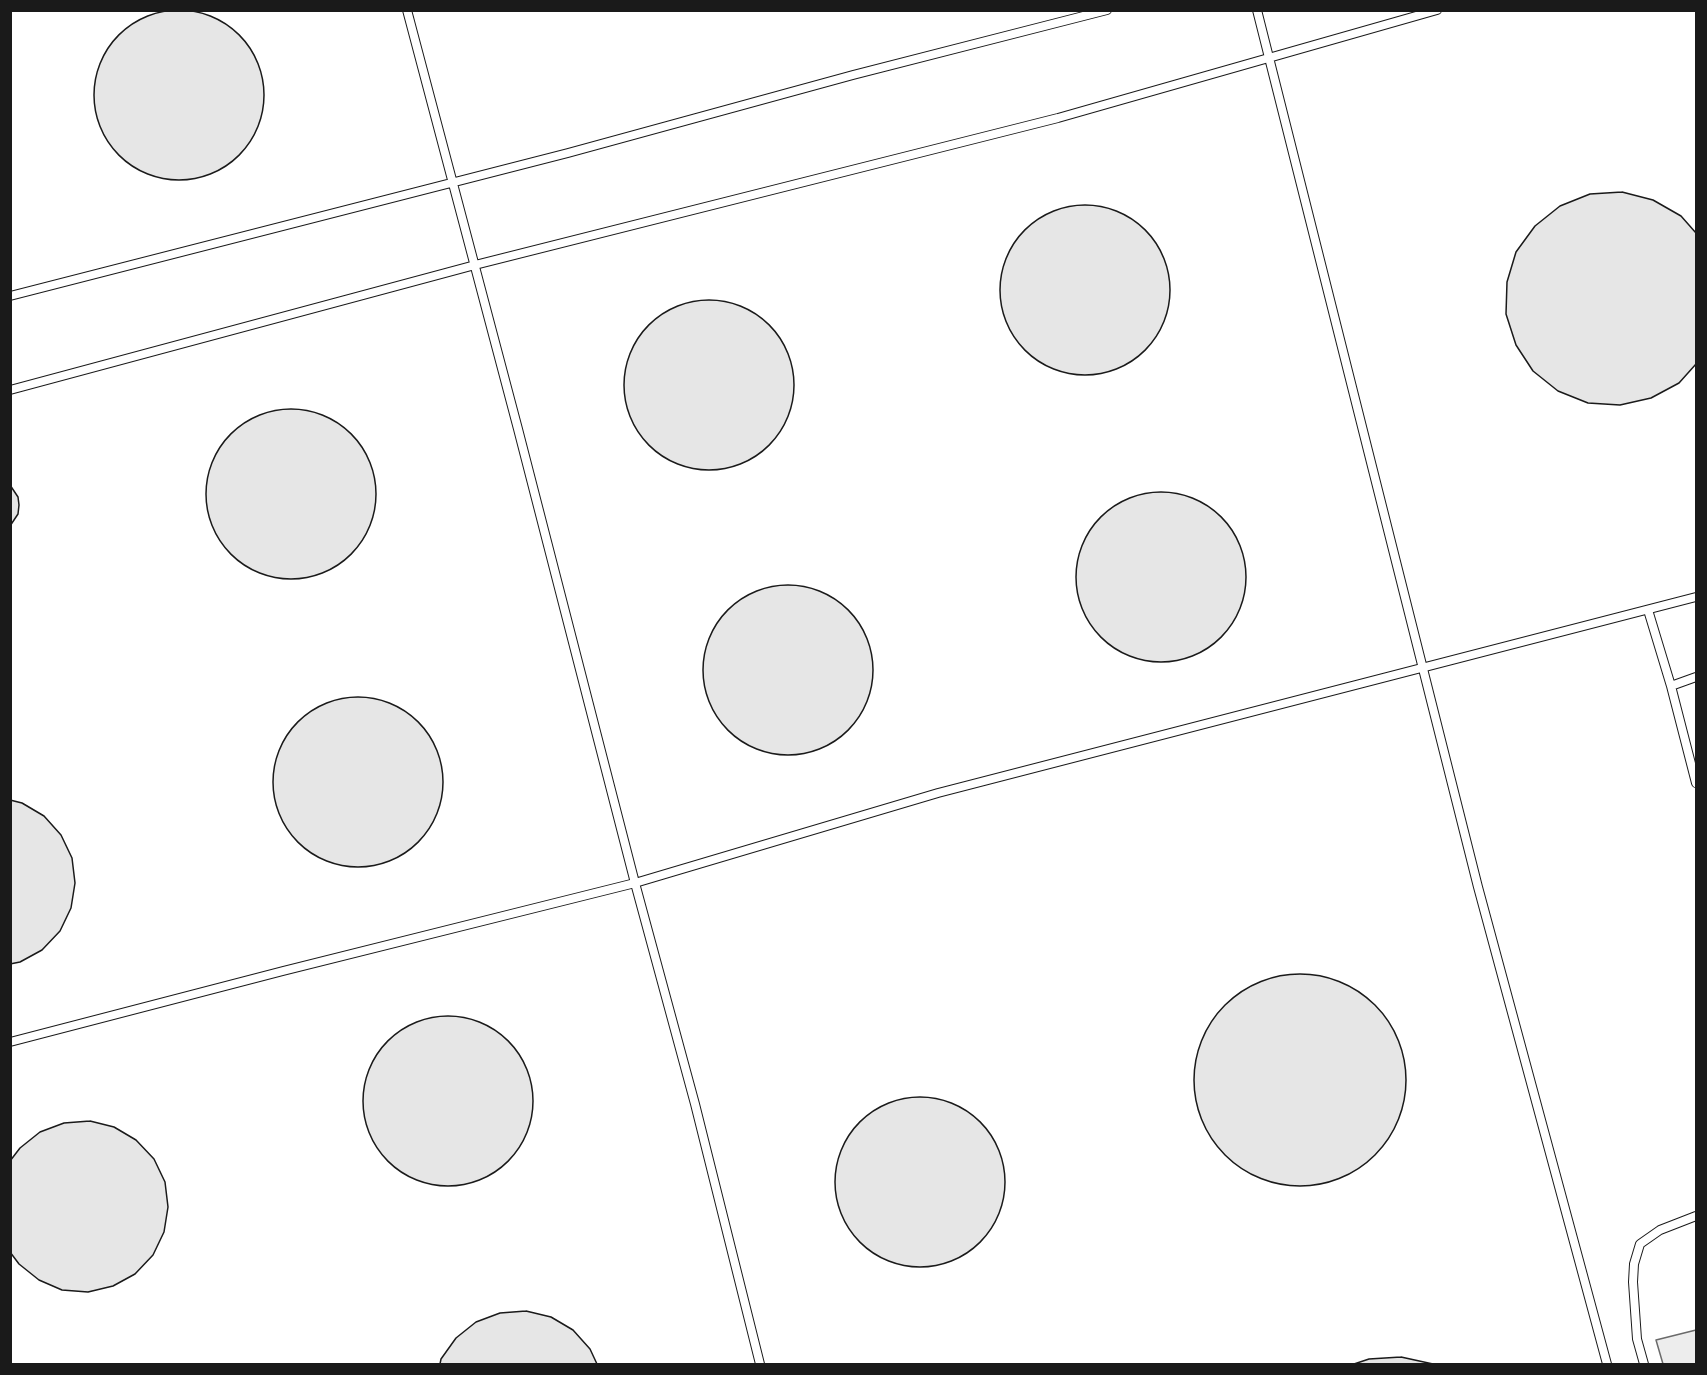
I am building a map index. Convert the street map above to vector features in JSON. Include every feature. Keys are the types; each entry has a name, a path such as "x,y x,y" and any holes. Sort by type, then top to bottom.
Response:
{"lane":[{"path":"407,10 634,883 695,1104 760,1365"},
{"path":"10,296 452,183 842,78 1107,10"},
{"path":"1257,10 1478,887 1606,1365"},
{"path":"10,390 475,265 1058,118 1437,10"},
{"path":"10,1042 634,883 938,793 1696,597"},
{"path":"1648,610 1671,686 1696,783"},
{"path":"1671,686 1696,677"},
{"path":"1644,1365 1637,1339 1633,1282 1634,1264 1640,1244 1659,1230 1696,1216"}],"shaded area":[{"path":"1696,1330 1696,1364 1663,1364 1656,1340"}],"building":[{"path":"179,10 212,16 239,35 258,62 264,95 258,128 239,155 212,174 179,180 146,174 119,155 100,128 94,95 100,62 119,35 146,16"},
{"path":"1622,192 1653,200 1681,216 1696,233 1696,364 1679,383 1651,398 1620,405 1588,403 1558,391 1533,371 1516,345 1506,314 1507,282 1516,252 1535,226 1560,206 1590,194"},
{"path":"1085,205 1118,211 1145,230 1164,257 1170,290 1164,323 1145,350 1118,369 1085,375 1052,369 1025,350 1006,323 1000,290 1006,257 1025,230 1052,211"},
{"path":"709,300 742,306 769,325 788,352 794,385 788,418 769,445 742,464 709,470 676,464 649,445 630,418 624,385 630,352 649,325 676,306"},
{"path":"291,409 324,415 351,434 370,461 376,494 370,527 351,554 324,573 291,579 258,573 231,554 212,527 206,494 212,461 231,434 258,415"},
{"path":"10,485 18,497 19,505 18,514 10,526"},
{"path":"1161,492 1194,498 1221,517 1240,544 1246,577 1240,610 1221,637 1194,656 1161,662 1128,656 1101,637 1082,610 1076,577 1082,544 1101,517 1128,498"},
{"path":"788,585 821,591 848,610 867,637 873,670 867,703 848,730 821,749 788,755 755,749 728,730 709,703 703,670 709,637 728,610 755,591"},
{"path":"358,697 391,703 418,722 437,749 443,782 437,815 418,842 391,861 358,867 325,861 298,842 279,815 273,782 279,749 298,722 325,703"},
{"path":"10,800 22,803 44,816 61,835 72,858 75,883 71,908 60,931 42,950 20,962 10,964"},
{"path":"1290,974 1310,974 1331,978 1350,986 1375,1005 1388,1021 1398,1039 1404,1059 1406,1080 1404,1101 1398,1121 1388,1139 1375,1155 1350,1174 1331,1182 1310,1186 1290,1186 1269,1182 1250,1174 1218,1147 1206,1130 1198,1111 1194,1090 1194,1070 1198,1049 1206,1030 1233,998 1250,986 1269,978"},
{"path":"448,1016 481,1022 508,1041 527,1068 533,1101 527,1134 508,1161 481,1180 448,1186 415,1180 388,1161 369,1134 363,1101 369,1068 388,1041 415,1022"},
{"path":"920,1097 953,1103 980,1122 999,1149 1005,1182 999,1215 980,1242 953,1261 920,1267 887,1261 860,1242 841,1215 835,1182 841,1149 860,1122 887,1103"},
{"path":"90,1121 114,1127 136,1140 154,1159 165,1182 168,1207 164,1232 153,1255 135,1274 113,1286 88,1292 62,1290 39,1280 19,1264 10,1252 10,1161 20,1148 40,1132 64,1123"},
{"path":"526,1311 551,1317 573,1330 590,1349 597,1364 440,1364 456,1338 476,1322 500,1313"},
{"path":"1401,1357 1433,1364 1354,1364 1369,1359"}]}
